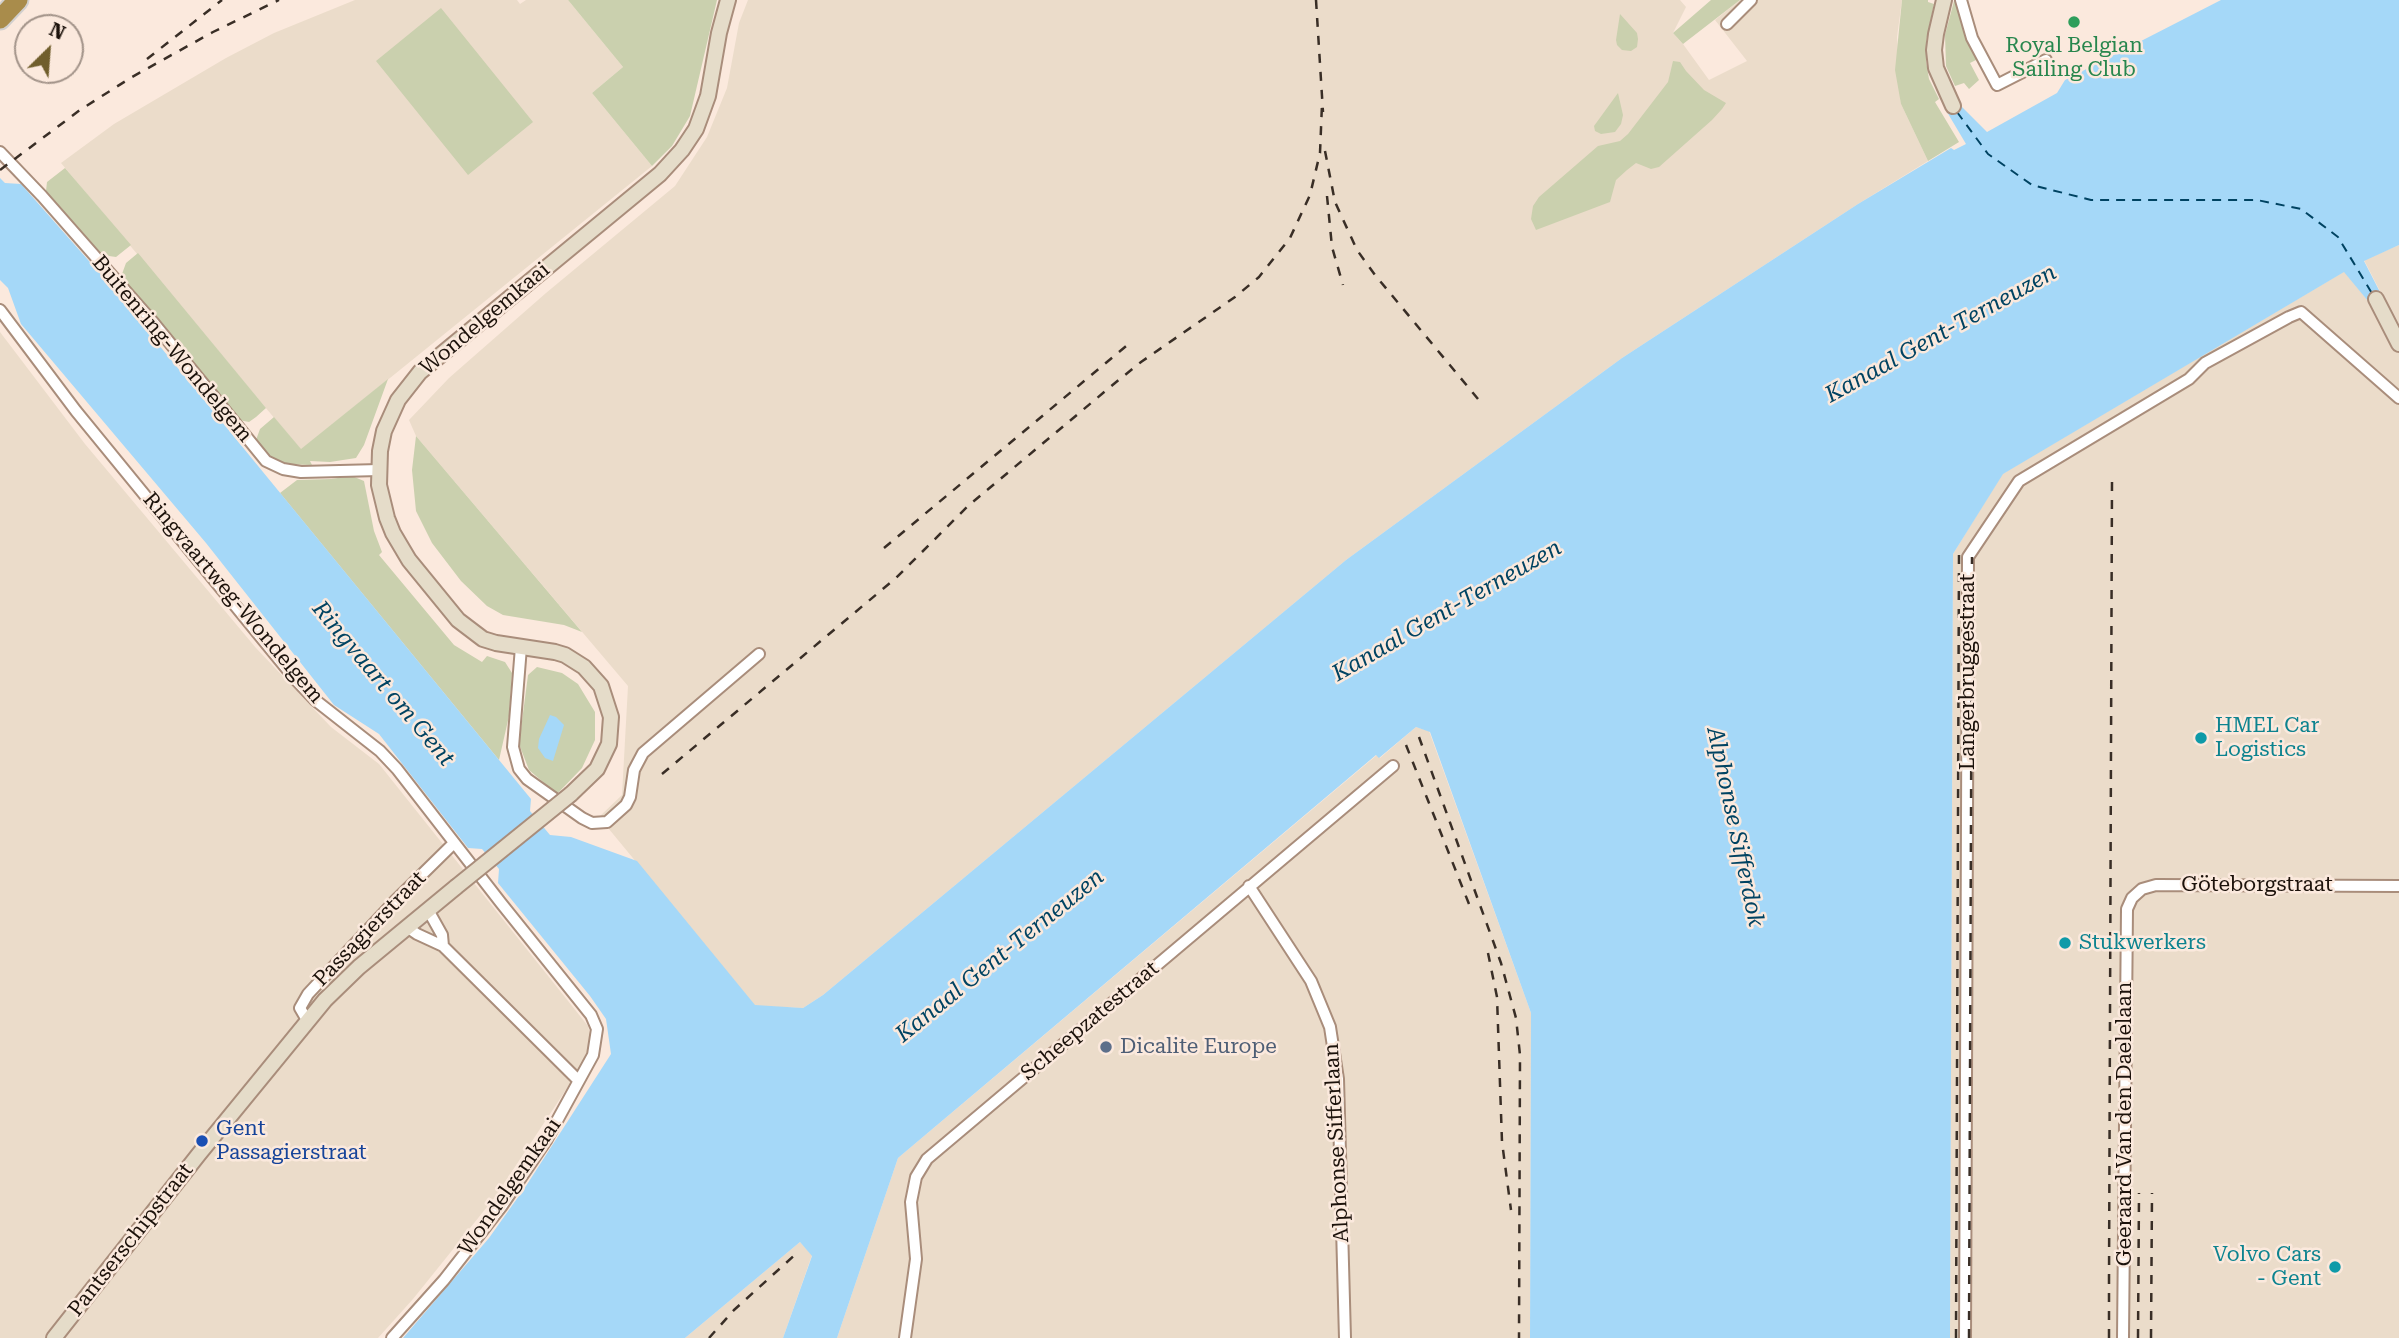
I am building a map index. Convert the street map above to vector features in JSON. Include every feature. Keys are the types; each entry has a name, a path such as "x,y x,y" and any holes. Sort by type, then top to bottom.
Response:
{"highway":[{"path":"0,19 18,0"}],"main road":[{"name":"Wondelgemkaai","path":"407,927 593,774 607,751 612,727 606,697 593,676 575,660 555,652 496,643 471,631 458,620 410,560 387,518 379,485 380,451 390,416 398,400 420,372 660,174 682,150 696,129 708,96 728,0"},
{"path":"1944,0 1936,34 1935,59 1942,86 1953,106"},
{"path":"2376,299 2399,344"},
{"name":"Pantserschipstraat","path":"54,1338 307,1020 342,982 407,927"}],"street":[{"path":"1727,24 1751,0"},
{"path":"1961,0 1972,38 1997,85 2046,60"},
{"name":"Buitenring-Wondelgem","path":"0,152 152,321 266,461 283,469 301,472 379,470"},
{"name":"Ringvaartweg-Wondelgem","path":"0,310 76,411 296,680 315,701 380,751 397,769 591,1015 597,1029 597,1042 593,1055 578,1080"},
{"name":"Langerbruggestraat","path":"1965,1338 1969,557 2019,481 2189,379 2205,363 2301,312 2399,398"},
{"path":"521,647 513,747 519,769 527,779 592,823 607,822 626,805 634,771 643,753 759,654"},
{"name":"Scheepzatestraat","path":"905,1338 916,1258 911,1202 921,1167 935,1152 1393,766"},
{"name":"Passagierstraat","path":"307,1020 300,1008 308,994 454,843"},
{"name":"Göteborgstraat","path":"2127,909 2132,898 2142,889 2156,885 2399,886"},
{"name":"Alphonse Sifferlaan","path":"1249,886 1311,981 1330,1027 1338,1079 1345,1338"},
{"name":"Geeraard Van den Daelelaan","path":"2123,1338 2127,909"},
{"path":"428,910 442,935 443,946"},
{"path":"407,927 443,946 578,1080"},
{"name":"Wondelgemkaai","path":"392,1338 444,1280 501,1207 548,1139 578,1080"}],"shaded area":[{"path":"355,0 517,0 520,4 526,0 568,0 623,67 592,93 652,166 301,450 61,163 114,124 226,58 274,33"},
{"path":"748,0 1680,0 1686,7 1673,33 1709,80 1747,61 1715,20 1740,0 1902,0 1897,37 1901,104 1928,161 1622,358 1346,560 823,995 803,1008 755,1006 599,817 622,795 628,686 416,436 409,420 449,378 675,186 707,137 727,88 739,23"},
{"path":"2399,245 2399,1338 1950,1338 1953,554 2002,474 2345,271 2368,301 2381,293 2364,260"},
{"path":"0,332 85,444 256,648 331,727 379,764 588,1026 590,1034 587,1058 495,1197 378,1338 0,1338"},
{"path":"1416,727 1429,731 1531,1013 1530,1338 837,1338 898,1158 1377,755 1380,758"},
{"path":"800,1242 812,1255 783,1338 685,1338"}],"green space":[{"path":"568,0 717,0 690,116 672,146 652,166 592,93 623,67"},
{"path":"1711,0 1740,0 1683,44 1673,33"},
{"path":"1902,0 1928,0 1934,4 1926,41 1929,79 1939,99 1935,102 1959,142 1928,161 1901,104 1895,70"},
{"path":"1954,1 1958,1 1978,59 1970,63 1979,80 1969,89 1964,83 1955,86 1946,66 1945,35"},
{"path":"441,8 533,122 468,175 376,61"},
{"path":"1620,14 1637,33 1637,47 1631,51 1622,50 1617,45"},
{"path":"1673,61 1680,62 1704,90 1726,103 1722,109 1659,167 1651,169 1636,163 1627,170 1616,180 1610,202 1536,230 1531,219 1533,206 1539,197 1598,146 1620,141 1628,134 1668,82"},
{"path":"1618,93 1623,115 1621,124 1615,132 1601,134 1595,131 1594,126"},
{"path":"65,168 131,245 116,257 102,255 46,191 47,182"},
{"path":"138,253 266,408 249,422 239,420 126,284 122,274 126,263"},
{"path":"388,379 364,445 356,458 330,462 310,461 312,465 277,464 256,440 260,429 274,417 301,449"},
{"path":"416,436 582,632 564,625 503,615 487,606 461,581 432,543 416,511 412,470"},
{"path":"352,476 364,481 374,531 382,552 379,555 454,645 482,662 487,656 505,662 512,673 509,716 499,760 280,493 297,480"},
{"path":"537,667 562,673 578,684 595,712 595,740 582,768 557,794 529,770 519,744 528,675"}],"water":[{"path":"2221,0 2399,0 2399,245 2364,261 2381,294 2371,300 2368,301 2344,272 2003,474 1953,554 1950,1338 1530,1338 1531,1013 1430,732 1416,727 1379,758 1376,755 898,1158 837,1338 783,1338 812,1256 800,1242 685,1338 403,1338 489,1238 526,1186 611,1054 606,1019 498,883 499,869 482,849 468,848 379,734 334,705 206,543 21,324 8,288 0,280 0,178 5,183 21,184 104,278 531,799 530,811 550,835 571,837 637,861 755,1005 803,1008 823,995 1346,560 1622,358 1858,204 1951,148 1954,150 1966,144 1947,112 1960,105 1987,132 2057,93 2065,80"},
{"path":"550,715 564,725 553,761 545,758 538,748 539,739"}],"ferry route":[{"path":"1957,112 1988,154 2032,185 2091,200 2257,200 2301,209 2338,237 2373,295"}],"railway":[{"path":"147,59 222,0"},
{"path":"0,170 80,110 132,77 213,32 279,0"},
{"path":"1316,0 1323,112"},
{"path":"662,774 896,578 968,506 1115,383 1259,277 1290,238 1310,195 1320,153 1322,104"},
{"path":"1325,151 1335,202 1357,250 1478,399"},
{"path":"1327,196 1332,247 1343,285"},
{"path":"884,548 1131,342"},
{"path":"2109,1283 2112,482"},
{"path":"1956,1338 1959,555"},
{"path":"1969,1338 1972,557"},
{"path":"1419,737 1501,963 1516,1018 1520,1055 1519,1338"},
{"path":"1406,745 1469,904"},
{"path":"1488,953 1497,997 1502,1142 1511,1210"},
{"path":"2138,1338 2139,1193"},
{"path":"2151,1338 2152,1193"},
{"path":"709,1338 734,1310 797,1253"},
{"path":"2109,1275 2109,1338"}],"place":[{"name":"Royal Belgian Sailing Club","path":"2074,22"},
{"name":"HMEL Car Logistics","path":"2201,738"},
{"name":"Stukwerkers","path":"2065,943"},
{"name":"Dicalite Europe","path":"1106,1047"},
{"name":"Gent Passagierstraat","path":"202,1141"},
{"name":"Volvo Cars - Gent","path":"2335,1267"}],"water label":[{"name":"Kanaal Gent-Terneuzen","path":"1941,334"},
{"name":"Kanaal Gent-Terneuzen","path":"1447,611"},
{"name":"Ringvaart om Gent","path":"383,684"},
{"name":"Alphonse Sifferdok","path":"1735,827"},
{"name":"Kanaal Gent-Terneuzen","path":"1000,956"}]}
